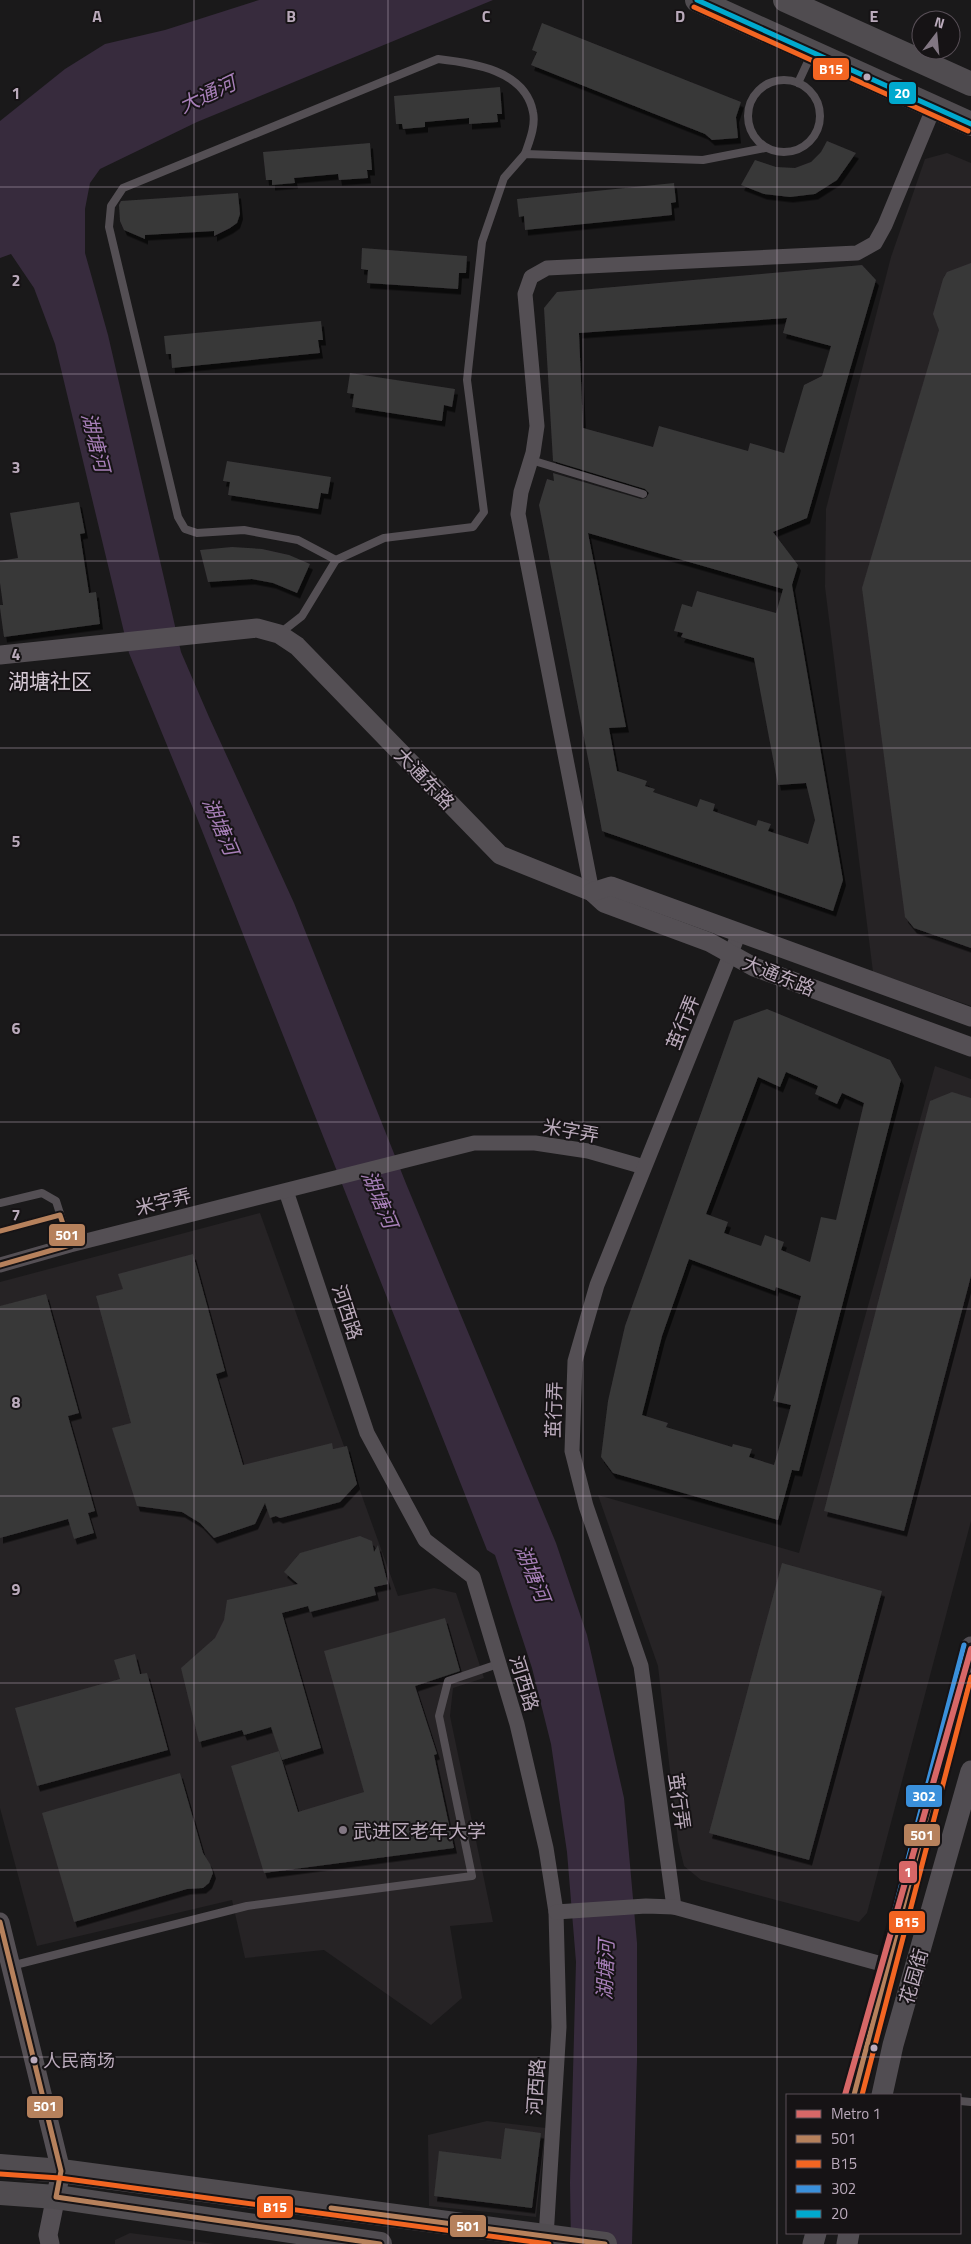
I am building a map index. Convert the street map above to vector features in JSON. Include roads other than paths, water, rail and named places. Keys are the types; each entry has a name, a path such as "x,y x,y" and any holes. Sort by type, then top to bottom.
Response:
{"main road":[{"path":"697,0 971,124"},
{"path":"785,0 971,84"},
{"name":"花园街","path":"854,2094 971,1647"},
{"name":"花园街","path":"882,2094 894,2045 971,1771"},
{"path":"0,2166 61,2171 605,2244"},
{"path":"0,2192 56,2197 380,2244"}],"street":[{"path":"592,892 518,514 520,492 531,460 537,426 526,294 531,277 547,268 857,253 875,244 885,226 934,107"},
{"path":"0,654 108,645 257,628 279,634"},
{"name":"大通东路","path":"279,634 297,646 500,855 592,892 604,903 710,942 754,968 971,1048"},
{"name":"大通东路","path":"592,892 611,886 971,1017"},
{"name":"茧行弄","path":"674,1907 641,1666 586,1506 572,1451 576,1361 597,1285 739,933"},
{"name":"米字弄","path":"0,1265 70,1245 474,1143 535,1142 588,1151 644,1167"},
{"name":"河西路","path":"286,1191 367,1433 424,1540 473,1577 517,1724 562,1912 554,2238"},
{"path":"562,1912 646,1906 674,1907 889,1966"},
{"path":"0,1922 61,2171 48,2235 50,2244"}],"lane":[{"path":"798,83 812,52"},
{"path":"279,634 302,616 336,560 384,538 473,527 484,512 467,380 482,242 504,178 525,154 531,137 533,113 524,92 505,75 470,63 438,59 123,188 111,206 109,227 178,517 185,529 197,534 244,530 298,540 336,560"},
{"path":"786,80 798,83 816,99 820,110 820,122 816,133 809,143 788,153 776,152 765,148 756,140 750,129 747,117 749,105 754,95 763,86 774,81 786,80"},
{"path":"525,154 703,160 765,148"},
{"path":"531,460 644,494"},
{"path":"0,1203 42,1194 56,1201 70,1245"},
{"path":"0,1231 60,1215"},
{"path":"11,1966 247,1906 472,1876 439,1716 448,1681 498,1664"}],"water":[{"path":"259,0 493,0 197,122 100,169 90,183 85,209 85,253 108,335 181,652 294,903 407,1186 556,1543 587,1635 624,1798 637,1943 637,2061 632,2244 571,2244 570,2183 576,1962 567,1852 551,1744 532,1668 495,1555 487,1550 197,818 129,653 55,344 34,288 11,254 0,258 0,121 65,69 105,44 165,30"}],"metro line":[{"name":"1","path":"845,2094 971,1649"}],"place":[{"name":"武进区老年大学","path":"343,1830"},
{"name":"人民商场","path":"34,2060"}],"district":[{"name":"湖塘社区","path":"50,681"}],"water label":[{"name":"大通河","path":"207,94"},
{"name":"湖塘河","path":"96,442"},
{"name":"湖塘河","path":"221,826"},
{"name":"湖塘河","path":"380,1199"},
{"name":"湖塘河","path":"533,1573"},
{"name":"湖塘河","path":"605,1970"}]}
